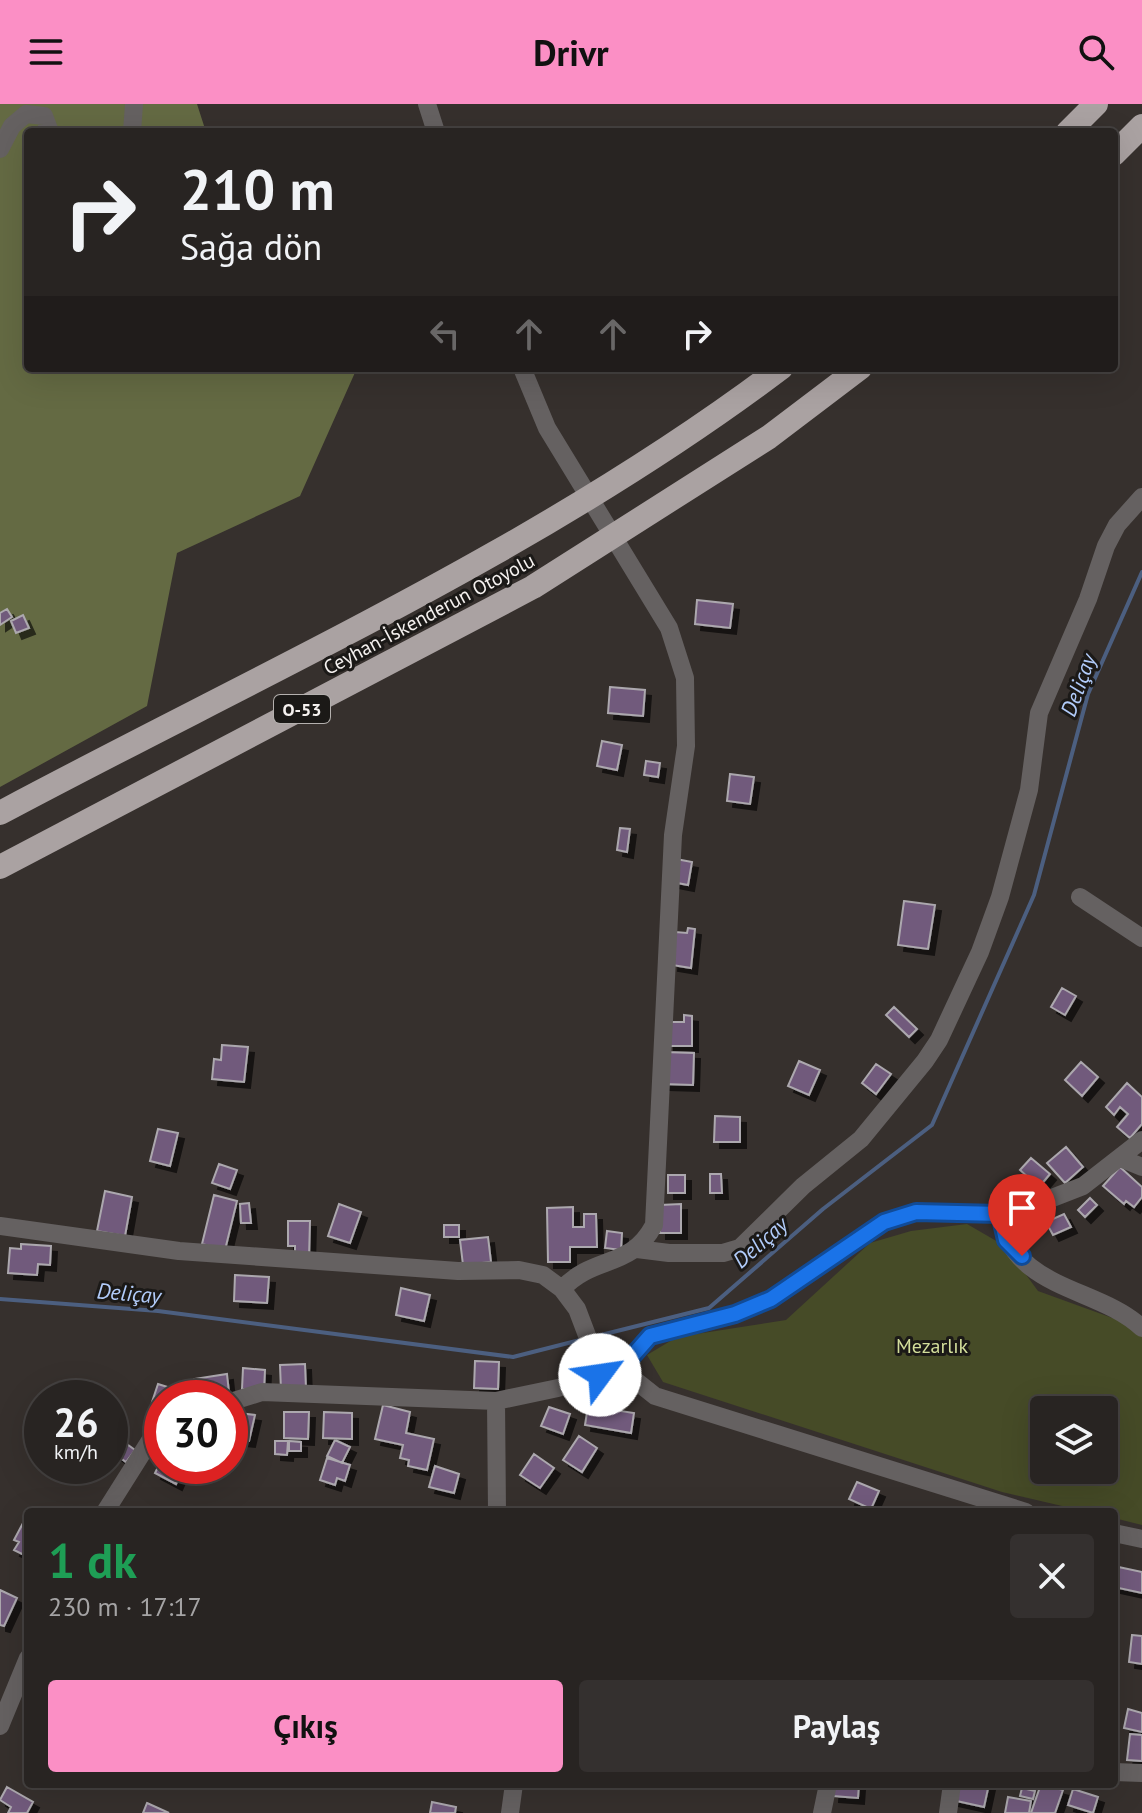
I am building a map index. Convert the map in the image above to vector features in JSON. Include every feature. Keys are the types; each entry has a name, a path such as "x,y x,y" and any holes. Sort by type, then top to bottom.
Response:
{"highway":[{"path":"1072,128 1096,104"},
{"path":"1118,150 1142,126"},
{"name":"Ceyhan-İskenderun Otoyolu","path":"0,813 385,612 576,505 775,372"},
{"name":"Ceyhan-İskenderun Otoyolu","path":"0,867 380,669 601,546 769,437 855,372"}],"street":[{"path":"132,128 134,104"},
{"path":"427,104 435,128"},
{"path":"0,149 12,126 26,114 44,116 48,128"},
{"path":"524,372 547,428 669,628 685,678 686,746 673,835 654,1225 630,1255 578,1273 562,1289"},
{"path":"637,1249 669,1253 723,1253 740,1248 803,1186 861,1139 932,1051 980,952 1000,897 1029,790 1039,713 1088,599 1106,546 1117,525 1142,497"},
{"path":"1080,897 1142,938"},
{"path":"248,1396 262,1392 496,1401 558,1388 621,1369 650,1336 735,1314 771,1299 884,1222 916,1212 1000,1214 1083,1186 1142,1140"},
{"path":"1120,1158 1142,1167"},
{"path":"1000,1214 1006,1240 1038,1272 1059,1287 1118,1312 1142,1328"},
{"path":"0,1226 179,1251 458,1271 519,1270 543,1275 562,1289 577,1309 596,1359 621,1369 655,1396 1013,1508"},
{"path":"496,1401 497,1508"},
{"path":"108,1508 144,1450"},
{"path":"1118,1534 1142,1539"},
{"path":"0,1726 24,1668"},
{"path":"1118,1772 1142,1773"},
{"path":"510,1813 513,1788"},
{"path":"822,1813 827,1788"},
{"path":"948,1813 951,1788"}],"green space":[{"path":"0,104 197,104 205,128 24,128 24,372 355,372 300,496 177,553 147,706 0,787"},
{"name":"Mezarlık","path":"967,1224 1005,1246 1038,1291 1129,1324 1142,1336 1142,1525 1118,1519 1118,1508 1071,1508 1002,1492 663,1382 647,1355 677,1337 786,1320 870,1243 911,1231"}],"building":[{"path":"697,600 733,604 730,628 695,624"},
{"path":"7,609 12,617 0,625 0,613"},
{"path":"23,615 29,628 16,633 11,621"},
{"path":"610,687 645,690 643,716 608,713"},
{"path":"602,741 622,745 617,770 597,766"},
{"path":"646,761 660,763 658,777 644,775"},
{"path":"730,774 754,777 750,804 727,801"},
{"path":"620,828 630,829 627,852 617,850"},
{"path":"676,859 692,862 688,885 672,882"},
{"path":"904,901 935,905 928,949 898,945"},
{"path":"688,928 695,929 691,968 672,965 676,932 687,933"},
{"path":"1062,988 1076,996 1065,1015 1051,1007"},
{"path":"894,1007 917,1029 909,1037 886,1015"},
{"path":"684,1015 692,1016 692,1046 668,1046 668,1022 684,1022"},
{"path":"222,1045 248,1047 244,1082 212,1079 214,1059 221,1060"},
{"path":"664,1052 694,1053 693,1085 663,1084"},
{"path":"799,1061 820,1070 809,1095 788,1086"},
{"path":"1081,1062 1098,1077 1082,1096 1065,1080"},
{"path":"876,1064 891,1074 876,1094 862,1083"},
{"path":"1127,1083 1142,1097 1142,1124 1130,1138 1117,1127 1128,1114 1120,1107 1114,1115 1106,1107"},
{"path":"715,1116 740,1117 740,1142 714,1142"},
{"path":"158,1129 178,1133 170,1166 150,1161"},
{"path":"1066,1147 1083,1167 1065,1183 1047,1163"},
{"path":"1031,1158 1050,1174 1039,1187 1020,1170"},
{"path":"219,1164 237,1170 230,1189 212,1183"},
{"path":"1120,1167 1142,1187 1142,1197 1134,1207 1126,1201 1124,1204 1103,1186"},
{"path":"710,1174 721,1174 722,1193 710,1193"},
{"path":"668,1175 685,1175 685,1193 668,1193"},
{"path":"105,1191 132,1197 125,1236 97,1231"},
{"path":"214,1195 237,1201 225,1250 202,1244"},
{"path":"1090,1198 1097,1205 1085,1217 1078,1210"},
{"path":"249,1203 251,1223 241,1223 240,1204"},
{"path":"339,1204 361,1212 350,1243 328,1236"},
{"path":"681,1204 681,1233 660,1233 660,1205"},
{"path":"573,1207 573,1227 584,1227 584,1214 596,1214 597,1247 570,1247 570,1262 548,1262 547,1208"},
{"path":"1064,1214 1071,1227 1053,1235 1046,1222"},
{"path":"288,1221 310,1221 309,1258 295,1258 295,1246 288,1246"},
{"path":"444,1225 459,1225 459,1237 444,1237"},
{"path":"607,1231 622,1233 621,1250 605,1248"},
{"path":"488,1237 491,1262 463,1265 460,1240"},
{"path":"21,1244 51,1246 50,1265 38,1264 37,1275 8,1273 10,1248 21,1249"},
{"path":"235,1275 269,1277 267,1303 234,1301"},
{"path":"401,1288 430,1295 424,1321 396,1315"},
{"path":"475,1361 499,1362 498,1389 474,1388"},
{"path":"305,1364 306,1389 281,1391 280,1365"},
{"path":"243,1368 265,1370 264,1391 248,1390 248,1380 242,1380"},
{"path":"227,1374 228,1380 194,1380"},
{"path":"383,1405 410,1412 406,1433 434,1439 427,1470 408,1466 409,1460 400,1458 403,1445 375,1439"},
{"path":"588,1406 634,1413 631,1433 585,1425"},
{"path":"549,1407 570,1414 563,1434 541,1426"},
{"path":"284,1412 309,1412 308,1439 284,1438"},
{"path":"324,1412 352,1413 352,1439 323,1438"},
{"path":"248,1414 255,1415 248,1441"},
{"path":"579,1436 597,1448 582,1472 563,1460"},
{"path":"335,1440 350,1447 342,1463 327,1456"},
{"path":"275,1441 288,1441 287,1455 275,1454"},
{"path":"289,1441 301,1442 301,1451 289,1451"},
{"path":"128,1445 135,1450 128,1459"},
{"path":"534,1454 554,1468 540,1488 520,1475"},
{"path":"327,1458 350,1465 345,1481 337,1478 335,1485 320,1480"},
{"path":"435,1466 459,1474 454,1493 429,1487"},
{"path":"857,1482 879,1491 871,1508 849,1499"},
{"path":"24,1523 24,1555 14,1550 19,1542 14,1540"},
{"path":"1118,1567 1142,1572 1142,1593 1118,1588"},
{"path":"0,1590 17,1598 4,1626 0,1625"},
{"path":"1132,1635 1142,1636 1142,1664 1129,1662"},
{"path":"1128,1709 1142,1713 1142,1732 1124,1728"},
{"path":"1130,1734 1142,1735 1142,1761 1127,1760"},
{"path":"7,1787 33,1802 27,1813 8,1813 11,1807 0,1800"},
{"path":"834,1788 859,1788 858,1798 833,1796"},
{"path":"954,1788 988,1788 984,1807 952,1800"},
{"path":"1022,1788 1035,1791 1033,1799 1020,1796"},
{"path":"1040,1788 1063,1790 1055,1813 1031,1813"},
{"path":"1073,1789 1098,1797 1093,1813 1068,1805"},
{"path":"1008,1797 1031,1801 1029,1813 1005,1813"},
{"path":"432,1802 456,1807 455,1813 430,1813"},
{"path":"147,1803 169,1813 143,1813"}],"waterway":[{"name":"Deliçay","path":"593,1337 709,1308 823,1209 932,1125 1034,895 1088,694 1142,572"},
{"name":"Deliçay","path":"0,1299 158,1311 513,1357 584,1339"}],"route":[{"path":"600,1375 621,1369 650,1336 735,1314 771,1299 884,1222 916,1212 1000,1214 1006,1240 1022,1256"}]}
